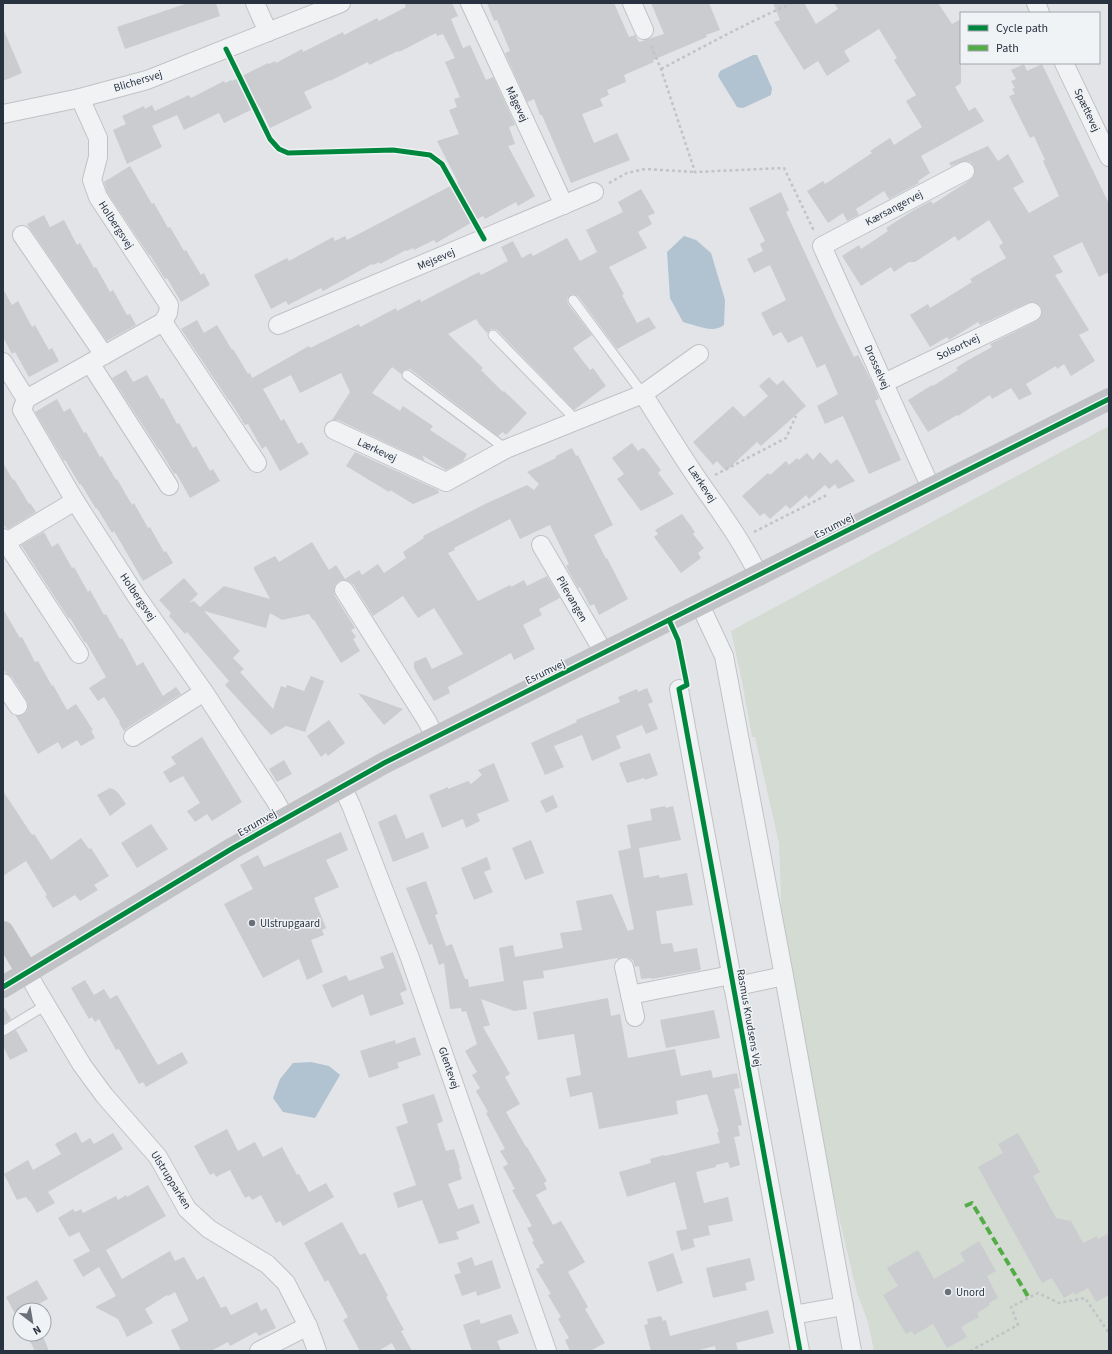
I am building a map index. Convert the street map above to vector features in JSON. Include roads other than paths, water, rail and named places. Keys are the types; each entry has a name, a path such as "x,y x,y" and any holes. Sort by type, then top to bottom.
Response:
{"main road":[{"name":"Esrumvej","path":"3,987 233,848 384,763 1109,399"},
{"path":"3,932 28,972"}],"street":[{"path":"255,3 268,32"},
{"name":"Blichersvej","path":"3,114 80,98 147,80 341,3"},
{"name":"Mågevej","path":"470,3 564,205"},
{"path":"632,3 644,30"},
{"name":"Spættevej","path":"1064,64 1109,157"},
{"name":"Holbergsvej","path":"80,98 98,138 98,158 92,180 98,197 169,305 168,313 163,322"},
{"name":"Kærsangervej","path":"822,246 966,171"},
{"name":"Mejsevej","path":"278,325 594,192"},
{"path":"22,236 97,359 169,486"},
{"name":"Drosselvej","path":"822,246 931,488"},
{"name":"Solsortvej","path":"884,383 1032,312"},
{"path":"26,400 163,322 257,463"},
{"name":"Lærkevej","path":"334,430 446,482 506,449 643,394 700,354"},
{"name":"Holbergsvej","path":"3,362 26,400 22,410 75,501 137,597 204,692 275,800 285,818"},
{"name":"Lærkevej","path":"643,394 700,483 739,540 749,556 758,576"},
{"path":"75,501 4,541 79,654"},
{"name":"Pilevangen","path":"541,545 604,653"},
{"path":"344,590 427,721 435,737"},
{"path":"700,605 724,656 852,1351"},
{"path":"3,683 18,706"},
{"name":"Rasmus Knudsens Vej","path":"679,689 800,1351"},
{"path":"133,737 204,692"},
{"name":"Glentevej","path":"342,787 351,805 410,958 548,1351"},
{"path":"624,967 635,1017"},
{"name":"Ulstrupparken","path":"28,972 86,1071 104,1095 158,1157 187,1209 209,1229 267,1264 286,1282 308,1326 317,1351"},
{"name":"Rasmus Knudsens Vej","path":"630,996 732,981 784,976"},
{"path":"793,1315 844,1306"},
{"path":"259,1351 308,1326"}],"lane":[{"name":"Lærkevej","path":"573,300 643,394"},
{"path":"493,335 576,421"},
{"path":"408,375 506,449"},
{"path":"3,1031 46,1005"}],"water":[{"path":"753,55 757,55 772,88 771,95 743,108 737,107 718,76 720,71"},
{"path":"684,236 696,240 711,253 725,300 724,325 720,328 710,329 683,322 670,298 667,252"},
{"path":"311,1062 329,1066 340,1075 315,1118 283,1112 273,1098 280,1079 293,1063"}],"place":[{"name":"Ulstrupgaard","path":"252,923"},
{"name":"Unord","path":"948,1292"}]}
